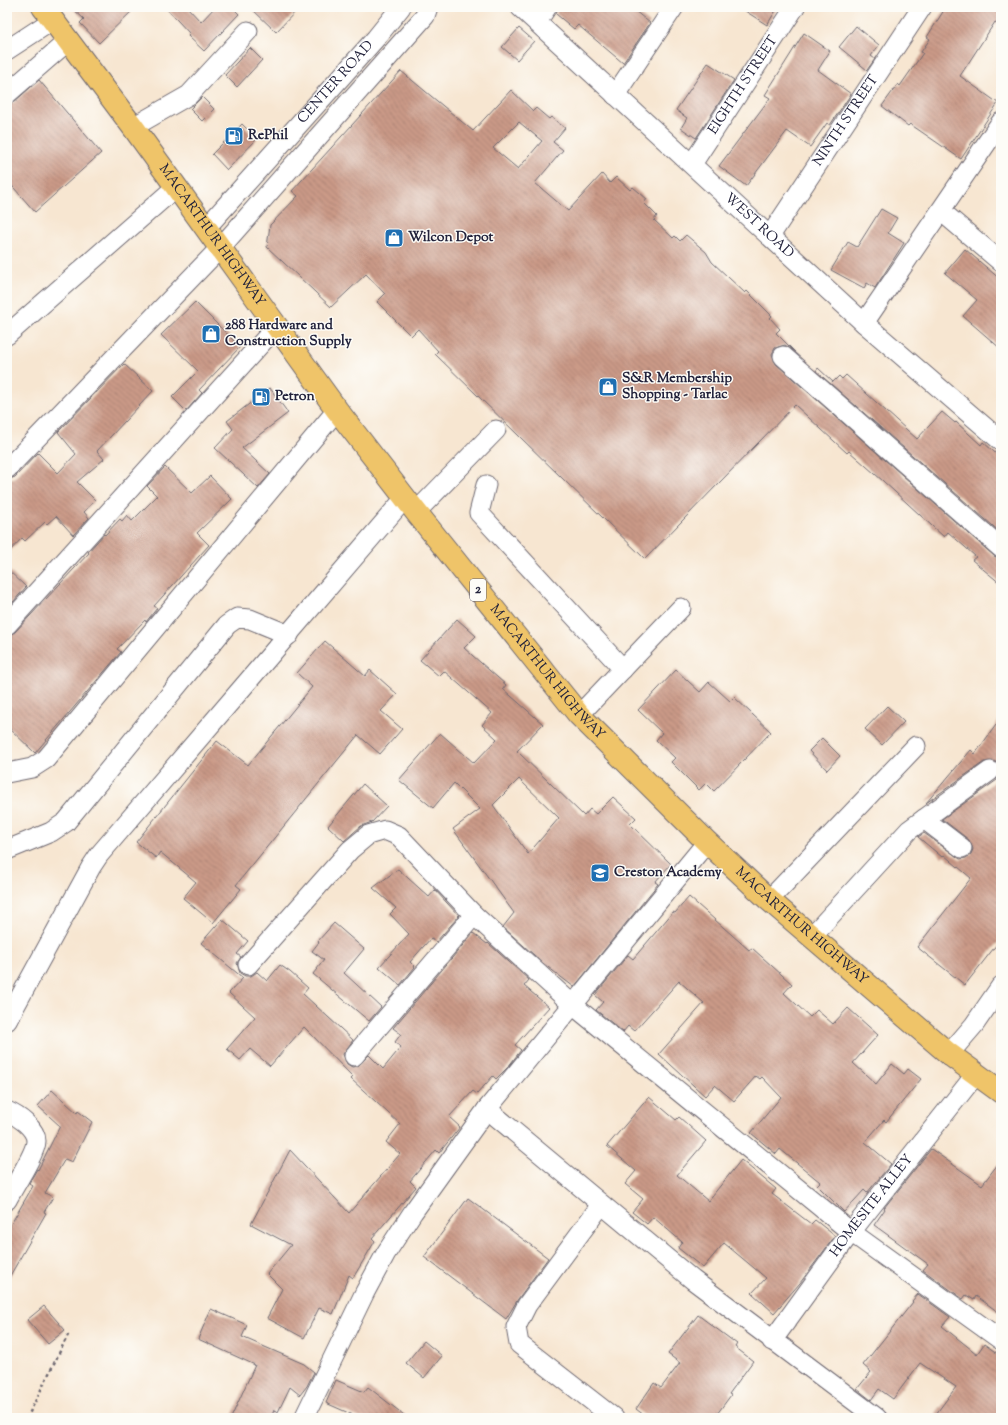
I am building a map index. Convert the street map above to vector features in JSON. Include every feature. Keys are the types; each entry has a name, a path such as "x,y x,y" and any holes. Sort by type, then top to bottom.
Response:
{"highway":[{"name":"MACARTHUR HIGHWAY","path":"47,11 133,127 337,410 410,505 579,715 707,842 769,900 949,1054 1001,1092"}],"street":[{"name":"CENTER ROAD","path":"206,228 376,38 401,7"},
{"path":"7,469 220,248 425,16 428,7"},
{"name":"WEST ROAD","path":"520,7 542,15 615,94 864,323 1001,441"},
{"path":"615,94 674,7"},
{"name":"EIGHTH STREET","path":"692,164 795,7"},
{"name":"NINTH STREET","path":"770,236 922,7"},
{"path":"7,50 47,11"},
{"path":"133,127 189,95 248,31"},
{"path":"7,94 69,40"},
{"path":"864,323 1001,122"},
{"path":"7,335 176,187"},
{"path":"941,211 1001,262"},
{"path":"7,625 276,327"},
{"path":"784,356 1001,548"},
{"path":"7,773 32,768 46,759 337,410"},
{"path":"7,1021 90,867 99,855 288,635 410,505 496,430"},
{"path":"486,485 479,513 623,669"},
{"path":"579,715 681,608"},
{"path":"7,850 51,832 66,822 227,625 237,618 250,619 288,635"},
{"path":"769,900 916,746"},
{"path":"811,937 909,830 990,771"},
{"path":"924,819 962,848"},
{"path":"248,965 350,850 368,835 385,830 399,836 474,915 574,1006 851,1232 1001,1340"},
{"path":"304,1418 365,1292 386,1253 487,1109 574,1006 707,842"},
{"path":"354,1056 474,915"},
{"path":"949,1054 974,1025 1001,986"},
{"name":"HOMESITE ALLEY","path":"772,1341 851,1232 976,1074"},
{"path":"7,1200 31,1155 36,1142 33,1130 8,1108"},
{"path":"487,1109 693,1280 772,1341 877,1418"},
{"path":"601,1205 527,1305 516,1327 520,1344 614,1418"}],"path":[{"path":"27,1418 69,1333"}],"building":[{"path":"71,7 136,7 99,43 80,23 84,19"},
{"path":"165,7 187,7 201,22 215,7 232,7 239,14 204,51 188,36 190,34"},
{"path":"250,7 300,7 276,32"},
{"path":"558,7 630,7 650,23 623,63 578,25 574,29 556,14"},
{"path":"739,7 778,7 767,25"},
{"path":"946,7 1001,7 1001,26 995,22 960,76 998,103 961,159 910,124 908,126 882,106 898,84 900,86 923,53 921,52 930,39 927,37"},
{"path":"856,26 879,45 871,56 875,59 867,70 839,47"},
{"path":"519,28 534,41 517,60 502,47"},
{"path":"804,33 830,51 818,70 851,94 830,125 827,123 810,147 787,131 746,186 719,166 770,98 765,95"},
{"path":"250,48 262,60 237,87 225,75"},
{"path":"708,63 734,80 696,138 681,128 687,118 676,110"},
{"path":"401,71 473,131 511,90 533,111 536,108 549,119 551,117 565,128 553,142 563,150 535,183 568,211 602,174 610,183 616,177 630,190 633,187 647,199 644,203 657,216 654,220 673,238 675,236 680,241 686,235 706,252 712,262 745,293 747,291 772,316 770,318 780,329 776,333 795,352 785,345 775,348 772,354 776,364 994,556 1001,559 1001,584 972,560 976,557 948,532 944,537 883,481 849,451 847,453 795,405 645,559 435,354 438,351 418,329 411,336 377,302 385,294 366,274 331,307 267,247 270,225 298,196 292,191","holes":["519,122 542,141 518,169 493,148"]},
{"path":"39,80 101,153 35,212 7,180 7,105 14,102"},
{"path":"202,97 214,109 202,121 190,109"},
{"path":"242,124 257,139 227,170 212,154"},
{"path":"881,209 897,218 888,233 904,243 875,288 867,283 864,288 831,270 848,242 857,247"},
{"path":"965,249 1001,280 1001,349 963,316 977,300 945,273"},
{"path":"195,302 240,347 199,390 202,393 186,411 172,397 198,371 161,335"},
{"path":"124,364 153,391 97,451 104,459 77,482 95,500 84,512 89,518 73,535 56,516 47,524 45,522 25,541 22,538 7,554 7,480 15,477 38,453 58,473 76,454 58,432"},
{"path":"818,368 833,382 839,376 842,379 846,375 917,439 942,412 955,423 956,422 981,445 983,442 1001,458 1001,533 816,371"},
{"path":"270,388 288,413 242,448 270,474 258,488 215,448 233,429 227,421"},
{"path":"165,467 192,493 210,476 232,499 197,533 209,545 154,606 157,608 146,622 145,620 117,649 121,652 35,753 7,726 7,636 15,632 89,553 88,552 104,534 105,535 120,519 122,521 127,515 132,521 157,496 147,486"},
{"path":"7,569 26,587 7,609"},
{"path":"457,619 476,636 464,648 506,685 503,689 543,724 517,751 584,816 590,809 596,814 613,797 636,818 630,824 671,864 655,882 658,884 574,987 544,964 503,927 514,913 453,829 480,809 454,783 433,808 399,780 440,733 474,763 497,739 482,725 492,713 444,671 439,676 420,660","holes":["519,779 559,818 528,854 493,805"]},
{"path":"325,641 365,676 370,670 397,694 381,711 402,729 380,754 358,735 236,885 241,889 213,923 183,898 196,882 160,852 156,858 136,842 217,741 248,765 312,687 297,673"},
{"path":"676,670 700,692 709,682 730,701 734,697 771,732 714,791 706,783 699,790 671,762 675,758 656,740 662,733 638,710"},
{"path":"887,706 904,722 882,745 865,729"},
{"path":"1001,718 1001,770 999,764 994,761 984,762 926,803 971,750 975,754"},
{"path":"822,738 840,756 827,770 809,751"},
{"path":"1001,770 1001,939 965,985 917,947 971,878 944,855 942,857 918,837 924,833 960,859 966,858 971,854 973,849 969,840 942,819 997,780"},
{"path":"363,784 387,806 372,822 361,826 344,841 328,826"},
{"path":"398,869 429,897 435,890 459,916 436,942 431,938 410,962 415,967 400,985 379,967 409,934 390,914 396,908 373,888"},
{"path":"689,897 749,950 752,948 792,984 784,993 810,1017 817,1010 833,1024 848,1008 878,1035 853,1063 876,1084 892,1064 904,1074 908,1069 921,1079 886,1122 884,1120 865,1142 891,1164 867,1193 864,1190 844,1212 817,1185 820,1182 780,1149 776,1154 751,1133 781,1097 762,1077 760,1079 756,1076 734,1101 715,1085 705,1096 659,1054 704,1003 679,981 634,1031 628,1026 623,1032 596,1010 603,1002 595,995 628,955 633,959 673,912 675,913"},
{"path":"222,919 248,941 237,954 241,957 237,963 240,973 245,976 251,976 257,972 267,981 280,965 290,972 308,988 303,994 353,1040 343,1054 347,1064 352,1067 358,1066 369,1055 383,1069 401,1047 395,1042 401,1034 393,1028 473,933 487,944 488,943 529,980 524,986 549,1007 515,1045 521,1050 508,1067 496,1079 493,1076 477,1094 473,1091 449,1117 460,1127 439,1153 436,1150 410,1181 416,1187 372,1238 375,1241 353,1278 349,1275 333,1314 319,1308 304,1338 267,1318 282,1289 267,1274 291,1245 251,1224 290,1150 349,1213 400,1154 386,1142 400,1124 351,1079 353,1077 304,1027 270,1066 250,1049 240,1060 227,1049 255,1017 229,993 243,978 201,943"},
{"path":"334,923 364,949 344,973 381,1007 369,1021 313,974 324,960 312,951 319,942 318,941"},
{"path":"52,1090 77,1113 78,1111 92,1122 72,1162 65,1159 45,1193 53,1197 44,1212 46,1213 7,1281 7,1231 33,1186 29,1183 37,1169 38,1170 60,1126 38,1106"},
{"path":"649,1097 676,1120 679,1117 706,1141 677,1175 708,1201 741,1160 776,1189 772,1194 811,1224 815,1220 835,1236 800,1283 774,1313 752,1293 766,1278 724,1243 703,1268 678,1248 682,1242 653,1217 647,1224 632,1212 643,1199 625,1184 636,1171 607,1146"},
{"path":"931,1149 982,1185 1001,1160 1001,1314 976,1296 974,1300 966,1295 963,1299 923,1270 928,1264 874,1225 885,1209 884,1208"},
{"path":"468,1198 548,1258 518,1299 506,1319 424,1257"},
{"path":"918,1294 950,1317 942,1326 977,1354 984,1344 1001,1356 1001,1418 933,1418 956,1387 920,1363 893,1399 879,1389 871,1400 857,1389 871,1372 863,1365"},
{"path":"44,1306 65,1330 48,1344 27,1320"},
{"path":"211,1309 247,1325 242,1337 304,1364 314,1372 307,1386 300,1395 290,1387 278,1412 274,1410 271,1418 231,1418 255,1365 198,1339"},
{"path":"698,1315 737,1344 735,1347 753,1361 714,1418 648,1418 636,1409 654,1383 661,1388 680,1363 668,1354"},
{"path":"424,1341 442,1356 424,1378 406,1363"},
{"path":"336,1380 364,1392 368,1387 408,1418 360,1418 326,1403"}],"place":[{"name":"RePhil","path":"234,136"},
{"name":"Wilcon Depot","path":"394,238"},
{"name":"288 Hardware and Construction Supply","path":"211,334"},
{"name":"S&R Membership Shopping - Tarlac","path":"608,387"},
{"name":"Petron","path":"261,397"},
{"name":"Creston Academy","path":"600,873"}]}
